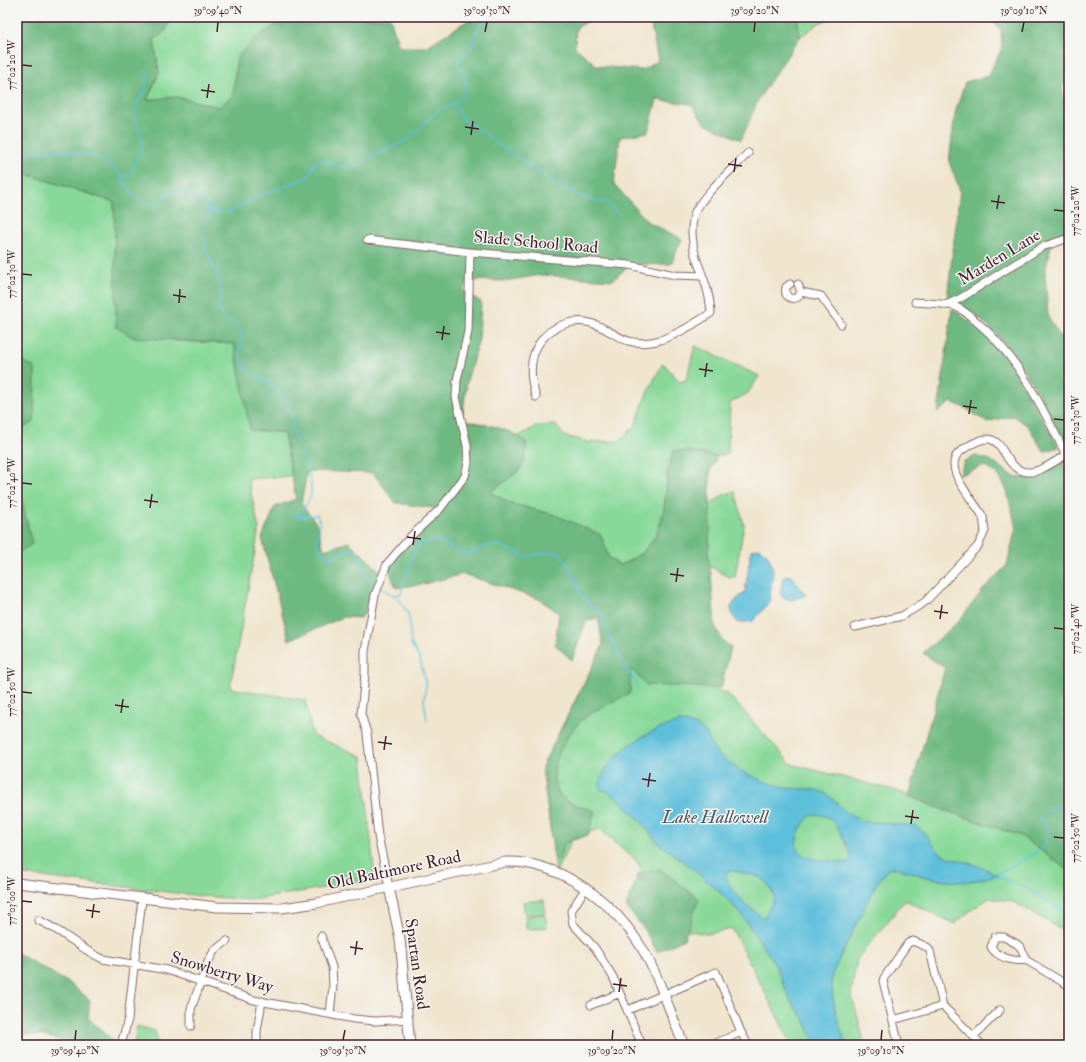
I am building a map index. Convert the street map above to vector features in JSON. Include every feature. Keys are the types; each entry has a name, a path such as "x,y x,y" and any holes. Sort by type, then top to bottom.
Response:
{"street":[{"path":"536,398 531,377 532,359 540,341 553,329 567,323 587,322 624,340 640,342 658,340 711,313 710,293 702,276 693,242 693,219 696,212 709,194 748,153"},
{"name":"Marden Lane","path":"946,305 960,298 1042,247 1069,238"},
{"name":"Slade School Road","path":"367,240 470,252 629,265 675,275 702,276"},
{"path":"389,887 386,867 378,836 367,733 361,714 365,675 365,651 378,586 387,564 395,553 440,509 465,476 468,463 467,445 456,397 457,380 468,332 468,278 470,252"},
{"path":"790,284 785,290 788,297 795,298 801,292"},
{"path":"798,284 801,292"},
{"path":"801,292 821,296 841,324"},
{"path":"855,626 890,620 914,610 935,593 983,538 985,531 983,517 955,473 954,462 958,454 981,439 990,439 1001,447 1017,468 1027,472 1038,470 1068,458 1049,421 1008,352 991,334 962,310 946,305 915,302"},
{"name":"Old Baltimore Road","path":"17,883 217,907 282,908 317,903 505,862 521,862 538,865 559,873 585,889 615,914 637,940 646,956 684,1045"},
{"name":"Spartan Road","path":"389,887 400,939 410,1045"},
{"path":"585,889 571,911 573,924 602,960 620,993 642,1045"},
{"path":"121,1045 128,1020 142,899"},
{"name":"Snowberry Way","path":"38,920 53,927 94,955 116,962 168,970 200,982 262,1001 375,1021 408,1019"},
{"path":"321,936 332,967 333,985 330,1014"},
{"path":"1026,960 1021,948 1004,937 995,937 991,943 993,950 1013,961 1026,960 1069,986"},
{"path":"191,1026 191,1009 208,962 214,951 227,941"},
{"path":"899,1045 884,988 884,978 908,943 913,941 927,947 930,951 943,1006 982,1045"},
{"path":"628,1010 662,994 716,972 740,1032 748,1045"},
{"path":"591,1005 620,993"},
{"path":"257,1045 257,1031 262,1001"},
{"path":"893,1020 943,1006"},
{"path":"974,1036 1000,1010"},
{"path":"712,1045 740,1032"}],"green space":[{"path":"17,17 171,17 166,30 154,40 159,73 147,100 176,97 219,107 233,95 237,57 258,36 284,20 301,17 390,17 399,47 426,47 473,17 595,17 576,28 575,47 597,66 642,70 658,61 650,20 628,17 797,17 800,37 759,98 741,140 704,123 691,104 657,100 648,132 620,137 614,184 648,222 682,239 671,264 629,265 613,280 541,275 504,281 472,280 462,290 481,302 479,339 467,381 462,420 504,430 526,442 526,453 521,467 491,493 512,504 555,515 601,535 608,557 619,565 637,556 649,545 657,532 662,517 673,451 686,451 717,456 710,471 710,528 708,557 711,574 715,626 722,640 731,647 721,688 646,685 631,669 630,693 592,713 579,723 571,732 559,753 555,765 554,776 556,787 564,799 595,811 588,835 565,843 558,861 554,857 542,767 603,645 598,617 586,622 572,660 555,645 559,613 539,599 463,574 423,584 396,588 387,564 440,509 396,503 373,473 307,471 301,504 317,524 324,550 349,542 383,574 375,595 361,618 344,617 289,640 262,538 275,507 296,499 284,433 250,430 234,344 132,337 116,327 114,202 17,171"},
{"path":"171,17 300,17 284,20 237,57 233,95 219,107 176,97 147,100 159,73 154,40 166,30"},
{"path":"797,17 836,17 819,23 800,37"},
{"path":"987,17 1069,17 1069,80 1062,86 1065,111 1069,117 1069,235 1052,241 1045,272 1048,317 1069,351 1069,452 1034,386 1005,344 988,326 969,311 947,299 960,190 949,162 955,113 965,82 988,76 1002,48 1001,30"},
{"path":"17,171 114,202 116,262 175,341 234,344 284,433 292,476 248,479 259,529 230,688 305,700 313,736 362,756 375,879 252,900 201,896 17,874 17,553 32,544 19,489 17,431 34,421 35,368 17,358"},
{"path":"952,309 973,324 1003,352 1059,447 1044,452 1028,426 1013,416 987,422 965,408 951,402 938,412"},
{"path":"695,346 759,376 748,393 730,403 728,453 717,456 686,451 667,470 665,500 659,527 653,539 645,549 634,558 619,565 608,557 601,535 555,515 512,504 490,493 524,466 526,442 519,436 537,426 556,425 564,436 589,442 619,441 635,426 647,393 663,363 680,382 686,380"},
{"path":"17,358 35,368 34,422 17,431"},
{"path":"17,447 19,489 32,544 17,553"},
{"path":"976,456 990,460 1013,476 1031,479 1062,462 1069,475 1069,871 1021,836 941,809 909,796 945,668 923,653 958,622 983,590 1007,565 1016,527 1006,488 997,473 983,466 960,475 964,461"},
{"path":"735,491 744,525 735,577 729,577 709,566 708,543 710,505 723,495"},
{"path":"603,645 704,687 727,693 791,764 898,791 941,809 1021,836 1069,871 1069,934 1012,901 989,898 971,910 955,924 905,900 857,959 851,992 865,1045 792,1045 732,929 707,934 680,929 635,859 619,847 600,829 573,837 556,872 542,767"},
{"path":"660,869 699,899 684,939 657,952 642,926 626,907 639,873"},
{"path":"544,900 545,913 525,915 523,902"},
{"path":"545,914 547,927 527,930 525,917"},
{"path":"17,953 69,983 90,1000 88,1018 118,1045 86,1046 42,1036 25,1035 17,1037"},
{"path":"137,1026 155,1031 158,1041 153,1045 134,1045"}],"water":[{"path":"759,548 767,554 772,564 773,572 769,603 753,621 738,623 732,615 731,607 745,592 751,550"},
{"path":"786,575 791,576 806,595 792,600 783,598 780,594 783,578"},
{"name":"Lake Hallowell","path":"681,722 699,727 707,735 712,746 722,758 754,777 780,786 808,789 825,793 849,814 862,821 916,826 927,836 938,852 997,874 979,880 960,882 941,880 892,868 887,870 876,884 832,974 833,1001 846,1045 816,1045 803,1017 791,1002 775,964 742,915 724,896 687,864 659,844 636,816 628,810 625,804 607,791 601,790 600,783 604,772 619,754 637,740 670,725","holes":["811,815 823,815 828,817 835,824 850,852 851,858 846,863 814,859 806,857 800,853 797,847 797,839 802,826","729,870 764,879 774,894 774,899 764,918 747,905 731,887 725,875"]}],"waterway":[{"path":"209,210 218,213 227,213 254,198 309,176 314,163 319,159 347,169 357,167 378,153 407,140 439,109 455,104 464,94 466,84 458,61 472,46 481,23 484,20 496,17"},
{"path":"121,177 130,176 143,144 135,118 136,104 145,91 147,70"},
{"path":"455,105 463,120 475,126 495,142 533,168 573,193 592,200 608,203 619,215"},
{"path":"17,156 41,151 68,151 82,153 106,162 115,169 136,198 144,203 158,206 169,194 181,191 193,195 207,203 208,212 204,244 220,283 220,313 236,326 240,332 241,356 247,370 270,384 278,392 290,412 293,434 308,470 311,483 310,498 294,518 317,515 320,523 317,546 329,558 352,549 359,553 362,567 368,579 376,585"},
{"path":"381,587 392,595 401,594 412,556 421,544 438,540 454,550 469,554 482,547 499,545 526,557 541,553 558,552 566,561 578,585 580,594 590,605 602,613 603,625 619,653 623,667 631,674 638,688"},
{"path":"396,595 409,615 411,644 420,659 426,685 424,701 427,721"},
{"path":"996,875 1032,855 1046,845 1046,825 1040,819 1046,811 1054,809 1069,798"},
{"path":"995,875 1030,890 1059,910 1069,912"}]}
